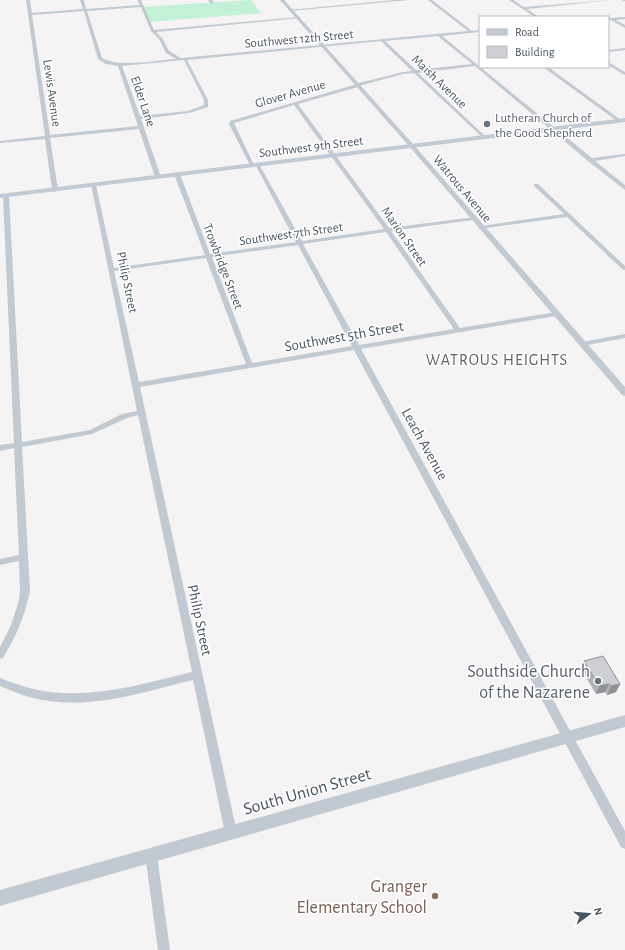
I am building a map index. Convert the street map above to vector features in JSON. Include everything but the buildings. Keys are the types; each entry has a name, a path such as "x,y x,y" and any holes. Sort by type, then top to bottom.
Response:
{"main road":[{"name":"Southwest 9th Street","path":"3,196 622,120"}],"street":[{"name":"Lewis Avenue","path":"28,0 55,190"},
{"name":"Elder Lane","path":"82,0 100,59 107,63 120,65 158,177"},
{"path":"138,118 196,111 206,106 206,100 183,59 168,53 161,39 154,31 139,0"},
{"name":"Watrous Avenue","path":"282,0 356,85 411,145 481,228 625,393"},
{"path":"290,10 407,0"},
{"path":"430,0 471,32"},
{"path":"511,0 535,16"},
{"path":"522,8 609,0"},
{"path":"30,14 142,6"},
{"path":"154,31 298,18"},
{"path":"610,19 625,18"},
{"path":"610,19 625,26"},
{"name":"Southwest 12th Street","path":"120,65 479,31"},
{"path":"439,35 478,65"},
{"name":"Maish Avenue","path":"382,40 482,137"},
{"path":"609,51 625,49"},
{"path":"609,64 625,74"},
{"name":"Glover Avenue","path":"231,124 234,120 390,75 414,71 478,65"},
{"path":"482,68 625,188"},
{"path":"547,68 622,120"},
{"name":"Marion Street","path":"295,103 459,331"},
{"name":"Leach Avenue","path":"231,124 300,243 625,843"},
{"path":"0,142 141,127"},
{"path":"590,160 625,155"},
{"name":"Trowbridge Street","path":"177,174 250,366"},
{"name":"Philip Street","path":"93,185 231,833"},
{"path":"536,185 624,268"},
{"path":"0,655 13,636 22,610 25,591 19,445 3,196"},
{"path":"481,228 568,215"},
{"name":"Southwest 7th Street","path":"112,270 473,218"},
{"name":"Southwest 5th Street","path":"136,385 556,314"},
{"path":"582,344 625,336"},
{"path":"0,448 92,432 125,416 142,412"},
{"path":"0,562 24,557"},
{"path":"0,682 29,694 62,699 80,699 98,698 197,675"},
{"name":"South Union Street","path":"0,898 625,721"},
{"path":"151,855 164,950"}],"green space":[{"path":"251,0 261,13 149,22 142,7"}],"place":[{"name":"Lutheran Church of the Good Shepherd","path":"487,124"},
{"name":"Southside Church of the Nazarene","path":"598,681"},
{"name":"Granger Elementary School","path":"435,896"}],"district":[{"name":"WATROUS HEIGHTS","path":"497,359"}]}
